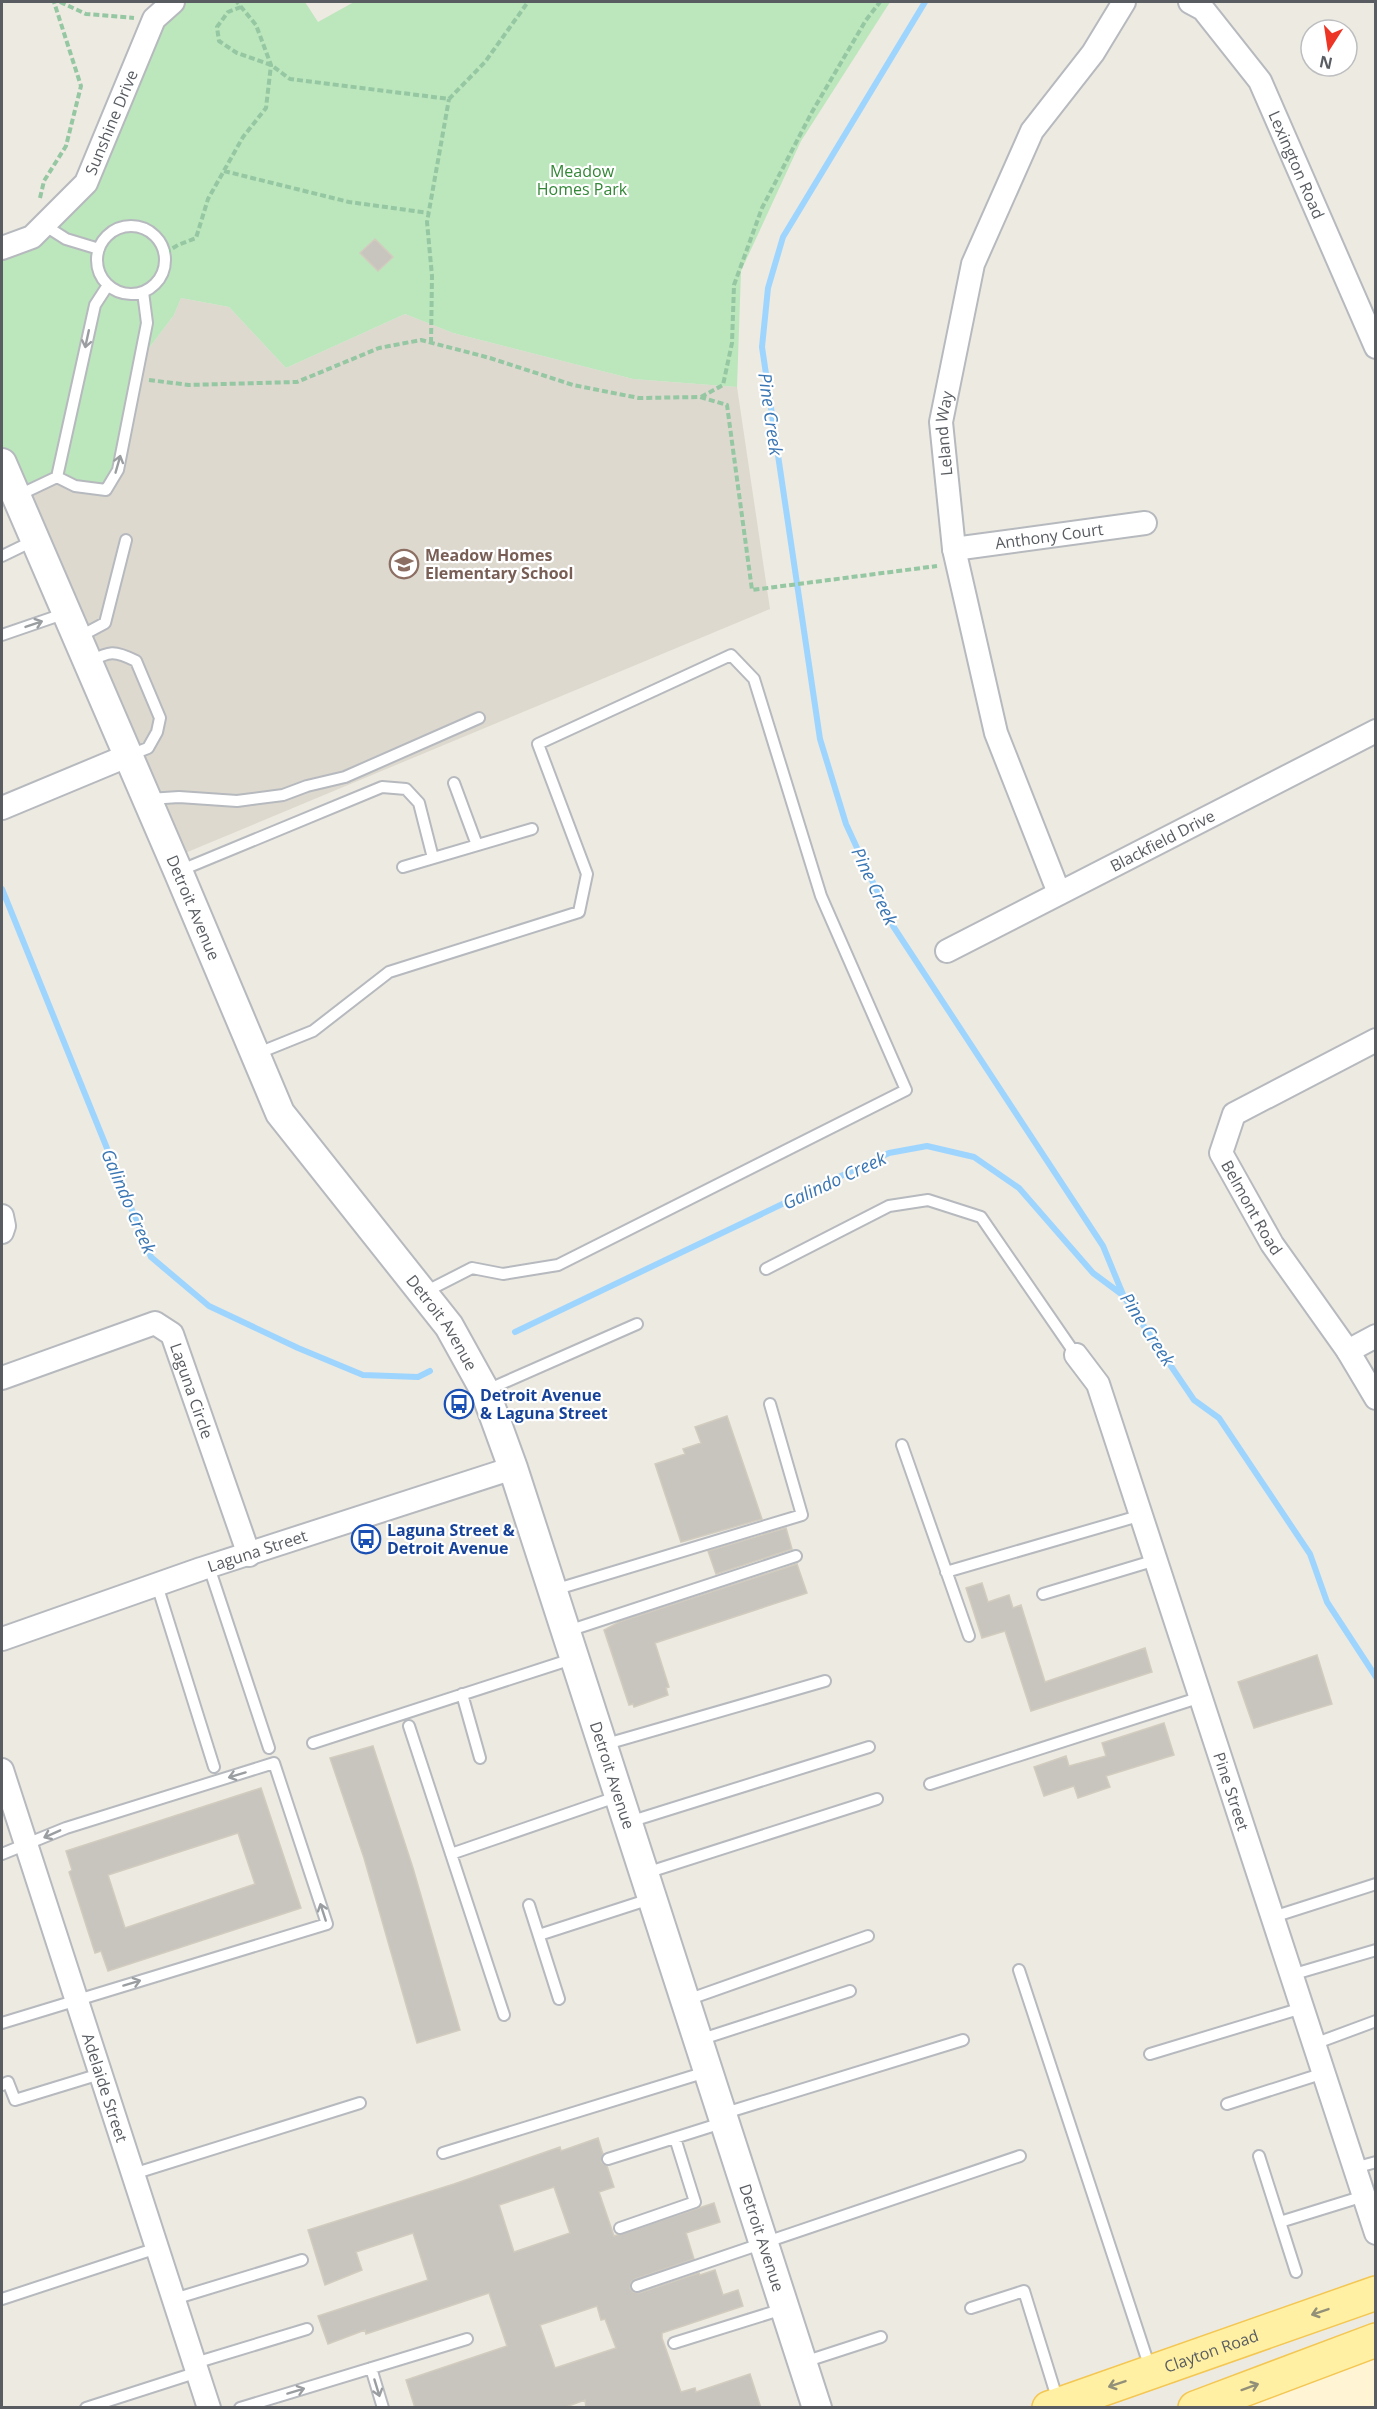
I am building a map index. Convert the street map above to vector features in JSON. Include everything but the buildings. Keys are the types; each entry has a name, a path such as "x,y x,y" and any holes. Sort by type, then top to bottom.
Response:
{"main road":[{"name":"Clayton Road","path":"1054,2406 1376,2293"},
{"path":"1195,2408 1376,2340"}],"street":[{"name":"Sunshine Drive","path":"2,249 38,231 86,183 153,19 173,2"},
{"name":"Leland Way","path":"1059,893 996,733 954,549 941,422 973,264 1032,131 1093,53 1124,2"},
{"name":"Lexington Road","path":"1190,2 1203,9 1260,81 1376,347"},
{"name":"Detroit Avenue","path":"2,463 280,1113 448,1326 485,1391 513,1468 571,1645 817,2408"},
{"name":"Anthony Court","path":"954,549 1145,523"},
{"name":"Blackfield Drive","path":"947,951 1376,730"},
{"path":"2,808 127,756"},
{"name":"Belmont Road","path":"1376,1040 1234,1114 1221,1154 1272,1244 1348,1351 1376,1398"},
{"path":"2,1216 4,1226 2,1232"},
{"name":"Laguna Circle","path":"2,1378 155,1323 172,1334 249,1555"},
{"path":"1348,1351 1376,1336"},
{"name":"Pine Street","path":"1076,1355 1098,1384 1314,2044 1364,2179 1376,2233"},
{"name":"Laguna Street","path":"2,1639 209,1567 513,1468"},
{"name":"Adelaide Street","path":"2,1770 209,2408"}],"lane":[{"path":"129,226 139,227 155,236 165,253 164,272 152,287 143,292 124,294 108,285 98,268 99,249 111,233 129,226"},
{"path":"38,231 99,249"},
{"path":"57,477 95,305 108,285"},
{"path":"57,477 75,486 105,490 117,470 147,323 143,292"},
{"path":"16,497 57,477"},
{"path":"2,556 35,540"},
{"path":"77,638 105,623 126,540"},
{"path":"2,635 77,638 136,661 159,718 157,732 148,748 127,756"},
{"path":"256,1054 313,1031 389,972 579,912 587,874 538,744 731,655 754,679 821,896 906,1090 558,1265 503,1274 472,1268 422,1293"},
{"path":"146,799 178,797 237,801 283,795 307,786 345,777 479,718"},
{"path":"454,783 477,845"},
{"path":"178,871 382,786 406,789 419,803 433,858"},
{"path":"403,867 532,829"},
{"path":"766,1269 889,1206 928,1200 981,1217 1076,1355"},
{"path":"485,1391 637,1324"},
{"path":"553,1590 802,1515 770,1404"},
{"path":"902,1445 969,1636"},
{"path":"946,1572 1142,1515"},
{"path":"313,1743 462,1694 571,1645 795,1556"},
{"path":"1043,1594 1156,1560"},
{"path":"209,1567 269,1748"},
{"path":"157,1585 214,1767"},
{"path":"603,1745 825,1681"},
{"path":"462,1694 480,1758"},
{"path":"930,1784 1201,1697"},
{"path":"409,1726 504,2015"},
{"path":"451,1854 869,1747"},
{"path":"2,1854 66,1828 274,1763 327,1924 2,2023"},
{"path":"539,1935 649,1886 877,1799"},
{"path":"1273,1917 1376,1884"},
{"path":"529,1905 560,1999"},
{"path":"686,2000 868,1936"},
{"path":"1291,1975 1376,1950"},
{"path":"1019,1970 1151,2371"},
{"path":"699,2040 850,1991"},
{"path":"1150,2054 1302,2008"},
{"path":"1314,2044 1376,2021"},
{"path":"608,2158 675,2138 724,2118 963,2040"},
{"path":"443,2153 709,2071"},
{"path":"1227,2104 1324,2073"},
{"path":"2,2085 8,2082 15,2100 100,2074"},
{"path":"133,2174 360,2103"},
{"path":"620,2228 694,2202 675,2138"},
{"path":"636,2286 1020,2156"},
{"path":"1259,2156 1296,2272"},
{"path":"1280,2222 1364,2179"},
{"path":"2,2299 157,2248"},
{"path":"174,2299 302,2260"},
{"path":"971,2308 1024,2291 1054,2406"},
{"path":"674,2343 785,2308"},
{"path":"86,2408 307,2329"},
{"path":"803,2363 881,2337"},
{"path":"240,2408 467,2339"},
{"path":"371,2368 383,2408"}],"path":[{"path":"38,231 44,181 66,146 81,86 54,2"},
{"path":"60,2 86,14 153,19"},
{"path":"165,253 196,238 208,199 243,137 266,108 271,65 256,25 237,2"},
{"path":"431,343 432,276 427,222 449,99 485,62 528,2"},
{"path":"700,397 723,385 732,343 734,285 762,208 812,112 866,20 880,2"},
{"path":"242,7 228,12 217,27 219,41 237,53 271,65 290,79 449,99"},
{"path":"224,171 349,202 429,213"},
{"path":"136,379 189,385 297,382 379,348 421,340 490,358 573,385 639,399 700,397 727,405 752,590 939,566 954,549"}],"shaded area":[{"name":"Meadow Homes Elementary School","path":"181,298 229,307 286,368 405,314 453,333 633,379 737,387 770,609 173,858 16,497 140,360 174,315"},
{"path":"1375,2340 1375,2407 1195,2407"}],"green space":[{"name":"Meadow Homes Park","path":"173,2 305,2 318,22 354,2 890,2 801,141 741,271 737,387 633,379 453,333 405,314 286,368 229,307 181,298 174,315 140,360 118,470 105,490 57,478 16,497 2,463 2,249 86,183"}],"waterway":[{"name":"Pine Creek","path":"925,2 783,237 768,288 762,347 820,739 846,824 893,926 1103,1246 1124,1297 1194,1400 1219,1418 1310,1554 1327,1602 1376,1677"},
{"name":"Galindo Creek","path":"2,889 151,1257 209,1306 298,1348 363,1375 418,1377 430,1371"},
{"name":"Galindo Creek","path":"515,1332 889,1153 927,1146 974,1157 1019,1188 1093,1273 1124,1296"}],"place":[{"name":"Meadow Homes Elementary School","path":"404,564"},
{"name":"Detroit Avenue & Laguna Street","path":"459,1404"},
{"name":"Laguna Street & Detroit Avenue","path":"366,1539"}]}
